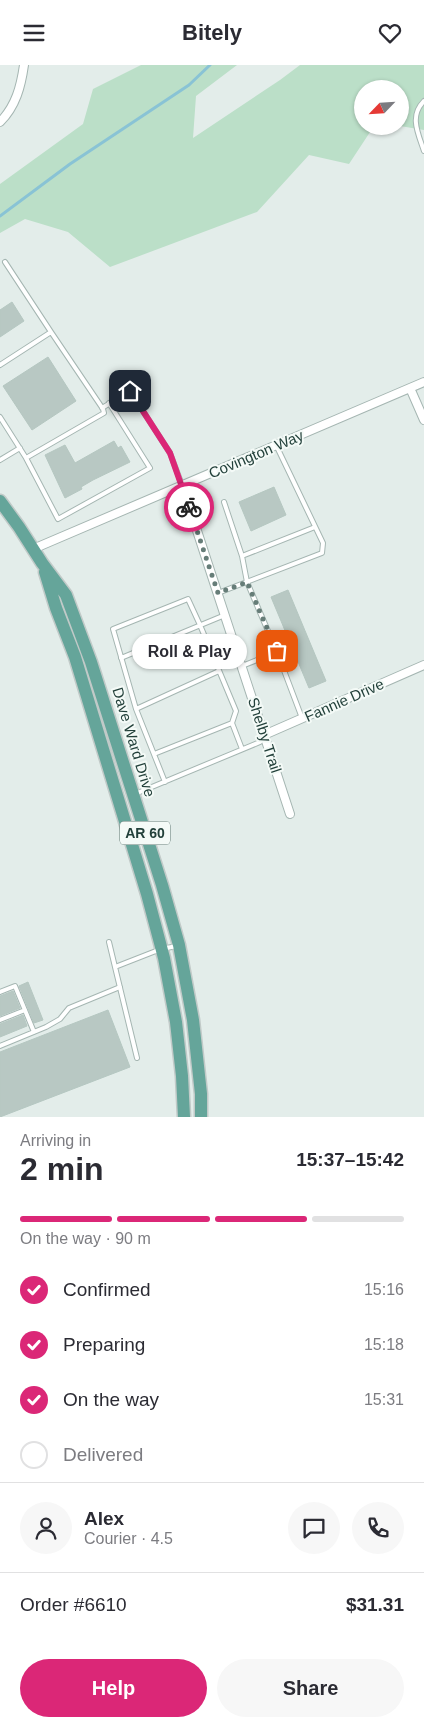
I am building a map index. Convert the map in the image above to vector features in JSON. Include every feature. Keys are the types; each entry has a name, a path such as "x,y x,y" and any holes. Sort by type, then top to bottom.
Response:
{"main road":[{"name":"Dave Ward Drive","path":"0,501 66,595 91,661 162,885 179,945 193,1020 201,1094 201,1117"},
{"name":"Dave Ward Drive","path":"42,563 56,608 75,657 147,894 161,949 176,1022 184,1117"}],"street":[{"path":"0,122 11,108 18,93 24,65"},
{"name":"Covington Way","path":"33,549 424,382"},
{"path":"410,388 424,420"},
{"name":"Shelby Trail","path":"182,485 290,814"},
{"name":"Fannie Drive","path":"264,735 424,665"}],"lane":[{"path":"424,101 416,110 416,123 424,151"},
{"path":"4,262 104,413 26,458"},
{"path":"0,365 51,332"},
{"path":"102,408 130,391 170,453 182,485"},
{"path":"0,417 26,458 58,519 150,468 109,403"},
{"path":"218,593 322,553 323,543 276,445"},
{"path":"0,460 20,448"},
{"path":"224,503 242,556 247,582 277,651 302,718"},
{"path":"242,556 315,527"},
{"path":"165,782 136,709 113,629 188,599 236,711 232,723 242,749"},
{"path":"121,658 225,615"},
{"path":"242,666 277,651"},
{"path":"136,709 219,671"},
{"path":"154,754 232,723"},
{"path":"133,794 260,741 264,735"},
{"path":"109,942 137,1059"},
{"path":"115,967 161,949 179,945"},
{"path":"0,992 15,986 34,1032"},
{"path":"0,1046 60,1019 69,1008 120,987"},
{"path":"0,1020 25,1010"}],"green space":[{"path":"141,65 237,65 196,96 193,138 300,65 424,65 424,130 409,128 409,80 354,80 354,135 368,135 349,164 309,155 257,212 110,267 68,232 25,219 0,233 0,184 83,124 93,89"}],"building":[{"path":"12,302 24,321 0,337 0,310"},
{"path":"48,357 76,401 32,430 3,386"},
{"path":"114,441 118,448 121,446 130,462 93,480 81,487 82,489 65,498 45,455 65,445 75,463"},
{"path":"274,487 286,515 251,531 239,502"},
{"path":"288,590 326,681 309,688 271,597"},
{"path":"28,982 43,1020 34,1023 19,986"},
{"path":"13,991 20,1008 0,1016 0,996"},
{"path":"108,1010 130,1067 0,1117 0,1052"},
{"path":"23,1015 27,1026 0,1037 0,1024"}],"waterway":[{"path":"0,216 70,164 189,85 210,65"}],"way so far":[{"path":"189,507 218,593 247,582 277,651"}],"place":[{"name":"Roll & Play","path":"277,651"}],"route":[{"path":"130,391 170,453 189,507"}]}
